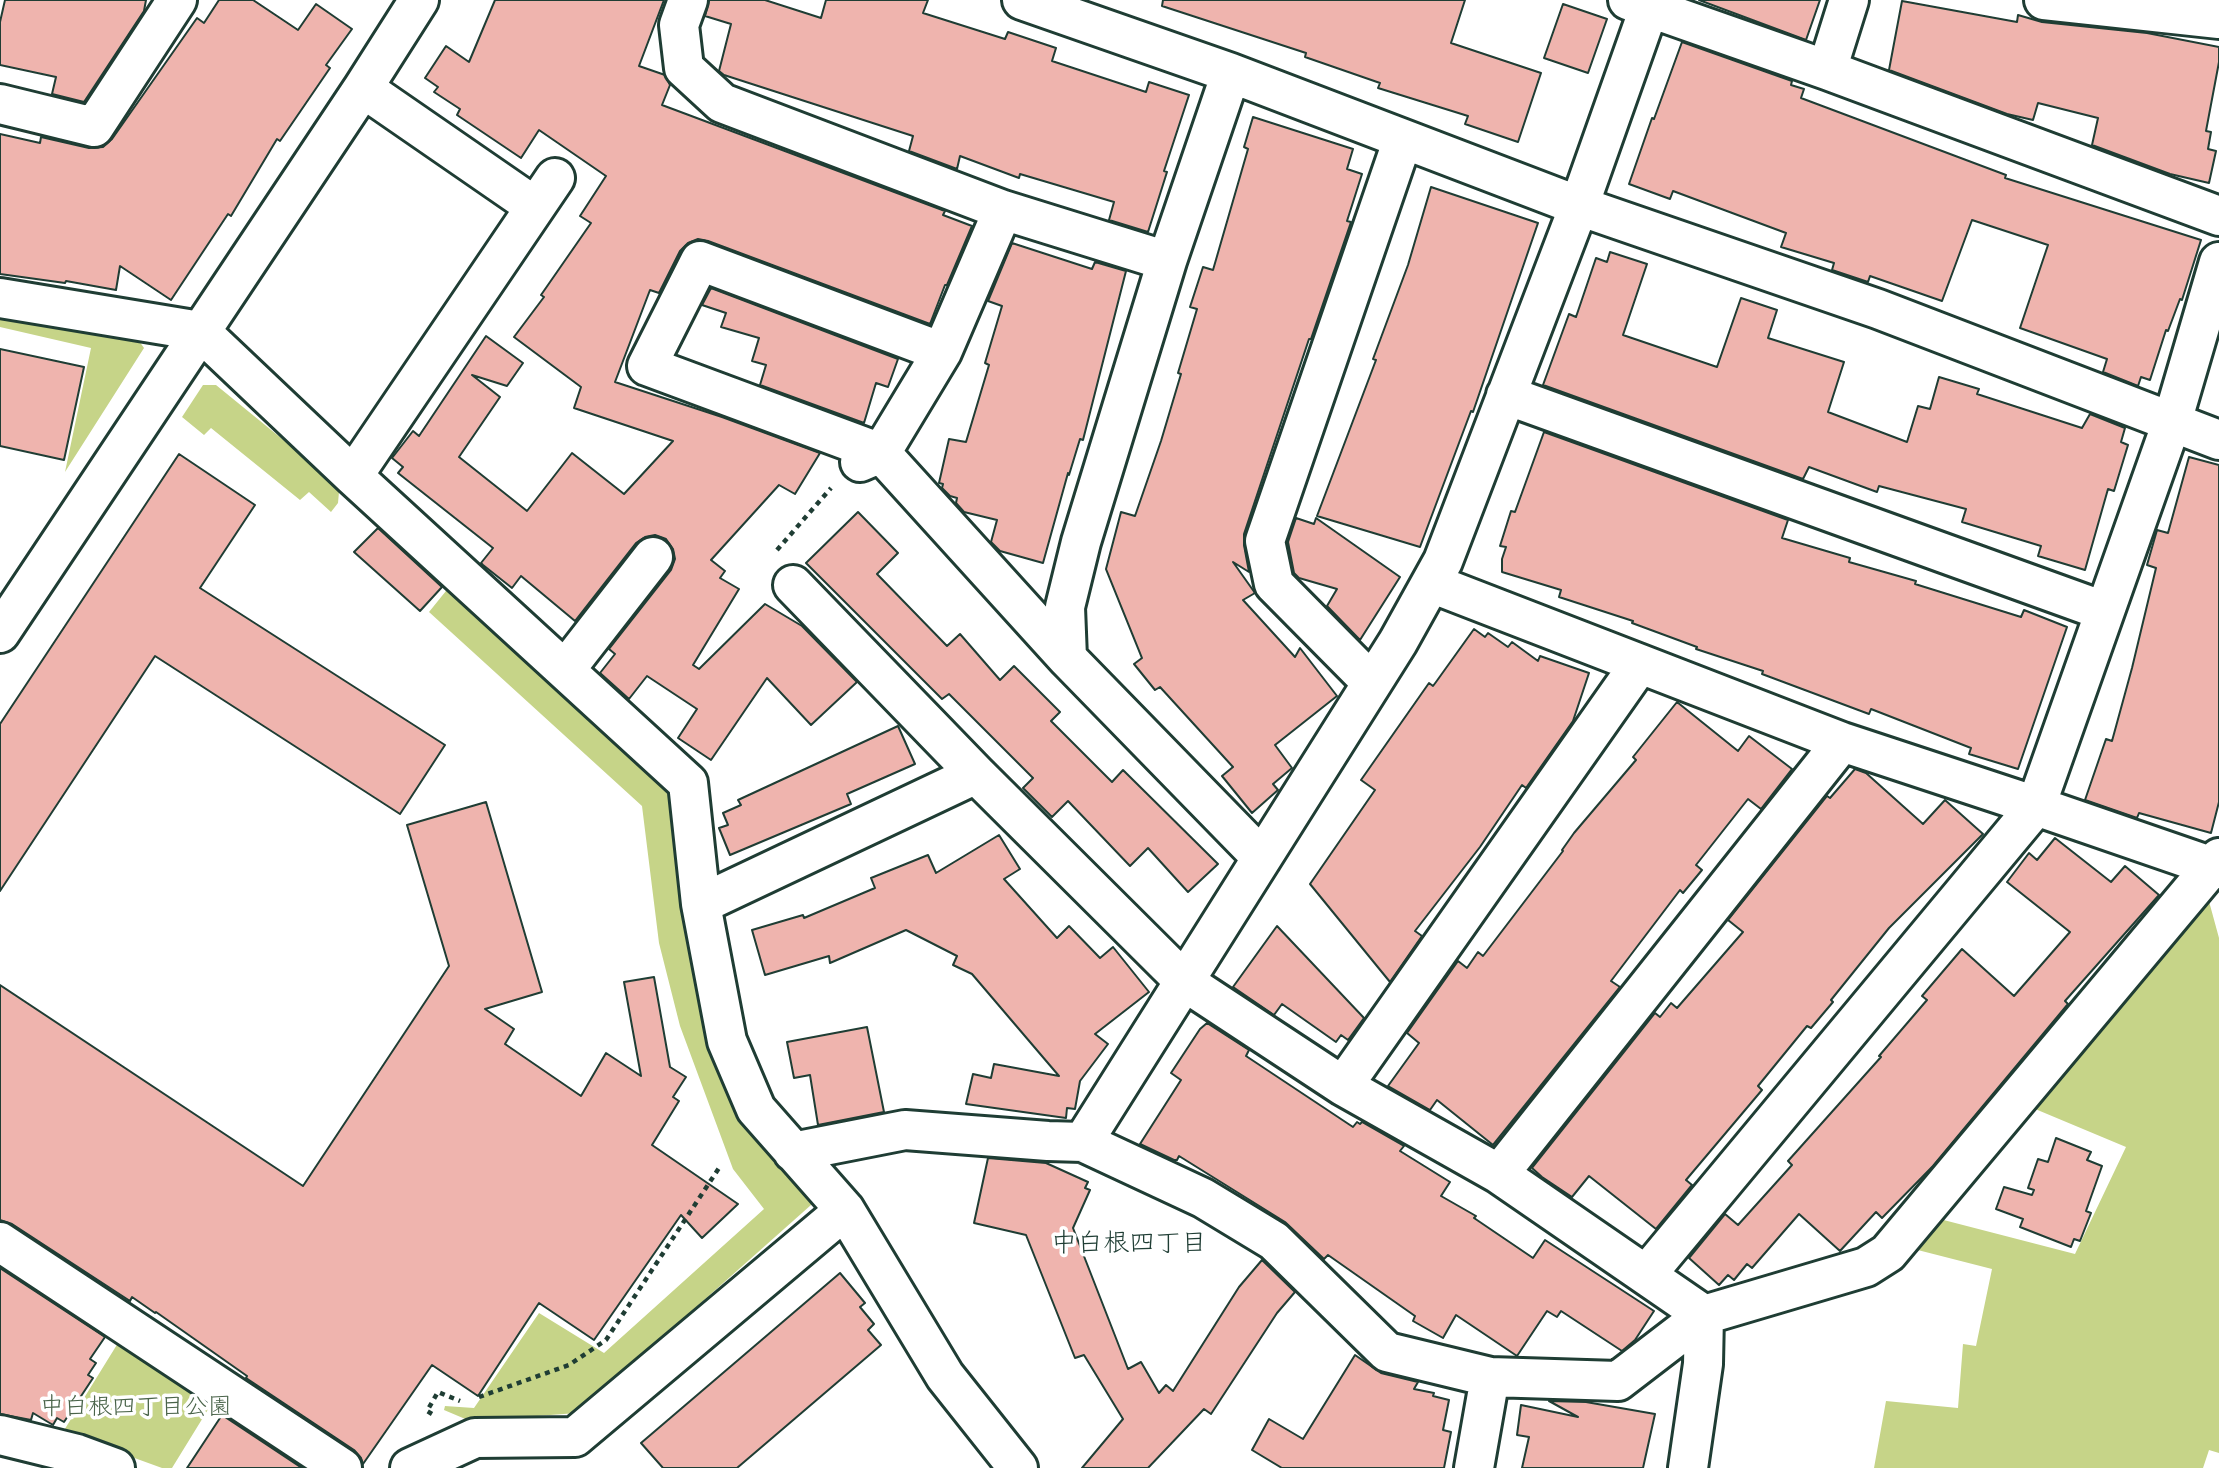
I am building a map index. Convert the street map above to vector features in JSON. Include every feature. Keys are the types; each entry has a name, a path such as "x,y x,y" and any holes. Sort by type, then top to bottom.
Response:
{"street":[{"path":"0,104 94,127 177,0"},
{"path":"0,633 419,0"},
{"path":"688,0 679,24 684,68 722,103 1003,210 1167,261"},
{"path":"1023,0 1074,8 1231,73 1580,206 1878,309 2219,440"},
{"path":"1827,70 1849,0"},
{"path":"2043,0 2219,19"},
{"path":"1083,1142 1372,683 1443,561 1580,206 1643,3 2219,216"},
{"path":"1067,658 1065,607 1081,542 1167,261 1231,73"},
{"path":"353,476 545,192 363,88"},
{"path":"1372,683 1274,584 1265,541 1403,139"},
{"path":"867,459 942,352 1003,210"},
{"path":"942,352 700,261 647,366 867,459 1067,658 1262,858"},
{"path":"1646,1275 2036,806 2172,422 2219,262"},
{"path":"0,298 200,331 353,476 688,783 701,904 727,1041 756,1109 845,1210 945,1376 1018,1468"},
{"path":"1506,395 2104,611"},
{"path":"565,670 653,557"},
{"path":"793,1152 905,1130 1083,1142 1203,1198 1274,1241 1387,1352 1490,1377 1618,1381 1704,1315 1866,1267 1888,1253 2217,865 1842,742 1431,583"},
{"path":"793,585 975,774 1185,982 1343,1086 1499,1174 1704,1315"},
{"path":"1343,1086 1639,665"},
{"path":"1499,1174 1842,742"},
{"path":"701,904 975,774"},
{"path":"410,1468 475,1438 575,1437 845,1210"},
{"path":"0,1242 342,1468"},
{"path":"1688,1468 1703,1364 1704,1315"},
{"path":"1474,1468 1490,1377"},
{"path":"0,1434 77,1454 115,1468"}],"path":[{"path":"793,585 773,555 804,517 867,459"},
{"path":"474,1399 569,1365 606,1340 719,1168"},
{"path":"464,1402 438,1392 427,1411 475,1438"}],"green space":[{"path":"0,310 135,335 144,348 65,472 91,348 0,327"},
{"path":"203,385 216,385 319,469 339,492 338,503 331,512 309,492 300,500 211,428 204,435 182,417"},
{"path":"450,586 667,783 705,1014 820,1197 577,1413 470,1421 444,1410 445,1406 474,1408 539,1313 604,1353 764,1209 733,1169 680,1026 659,943 642,806 429,612"},
{"path":"2207,894 2219,938 2219,1453 2209,1450 2203,1468 1874,1468 1886,1401 1958,1408 1963,1344 1976,1346 1992,1269 1906,1247 1932,1217 2075,1254 2126,1147 2028,1106"},
{"name":"中白根四丁目公園","path":"118,1343 212,1403 172,1468 162,1468 63,1432"}],"building":[{"path":"5,0 146,0 144,11 84,102 52,94 56,77 0,65 0,22"},
{"path":"219,0 253,0 298,30 316,4 352,29 326,65 330,68 280,141 277,139 231,216 228,214 171,300 120,266 116,290 0,274 0,134 40,143 41,137 89,148 103,147 112,139 197,18 204,23"},
{"path":"495,0 664,0 639,66 665,75 670,85 662,105 945,211 943,215 972,226 930,324 708,241 698,239 688,243 680,251 659,293 650,290 615,382 820,453 795,494 779,485 711,560 725,571 720,578 739,589 693,665 699,669 765,604 802,626 857,682 811,725 767,678 711,760 678,738 697,709 647,676 629,699 600,673 615,654 609,649 671,570 675,559 673,549 666,539 655,535 636,543 575,621 521,576 512,588 483,565 481,563 493,548 398,473 403,467 392,458 413,431 419,436 486,336 523,363 507,386 472,375 500,397 459,457 527,511 572,453 624,494 673,441 574,408 581,387 514,337 544,297 541,295 591,223 580,216 606,176 539,130 521,158 457,115 460,109 434,92 438,87 425,78 446,46 469,62"},
{"path":"709,0 765,0 821,18 826,0 928,0 923,13 1005,39 1008,32 1056,48 1052,61 1146,92 1149,82 1189,95 1164,171 1167,172 1148,232 1109,220 1114,202 1020,174 1019,178 960,156 957,169 909,151 913,136 724,75 719,71 731,24 705,16"},
{"path":"1163,0 1465,0 1451,43 1541,73 1518,142 1465,124 1468,116 1378,88 1380,83 1305,57 1306,53 1162,6"},
{"path":"1699,0 1820,0 1806,40"},
{"path":"1902,1 2017,22 2018,15 2042,22 2147,33 2219,47 2219,62 2206,131 2211,132 2208,149 2216,151 2209,183 2170,174 2092,145 2098,118 2038,103 2033,120 2007,114 1889,70"},
{"path":"1563,4 1607,19 1588,73 1544,58"},
{"path":"1682,42 1792,81 1791,85 1804,89 1801,98 2006,175 2005,178 2201,240 2182,300 2180,299 2168,331 2166,330 2150,380 2141,377 2138,386 2103,372 2107,359 2020,328 2048,245 1972,220 1942,301 1870,276 1868,282 1832,270 1834,263 1781,247 1786,233 1673,191 1670,199 1629,184"},
{"path":"1253,117 1353,149 1347,169 1362,174 1347,221 1351,222 1244,534 1249,572 1233,562 1255,593 1243,600 1295,657 1300,648 1337,696 1275,745 1292,768 1273,784 1278,790 1252,813 1222,776 1233,767 1160,687 1155,690 1134,664 1142,658 1106,569 1121,512 1135,516 1161,441 1197,309 1190,307 1203,267 1213,270 1248,149 1244,147"},
{"path":"1431,187 1538,223 1473,412 1471,411 1420,547 1317,516 1376,360 1373,359 1408,265"},
{"path":"1012,243 1092,269 1095,262 1126,271 1083,440 1080,439 1069,475 1068,473 1043,563 1000,551 991,542 997,520 964,512 956,503 957,498 950,496 942,488 943,484 939,483 949,439 966,442 989,365 985,363 1002,306 988,301"},
{"path":"1610,252 1647,264 1623,335 1717,367 1741,298 1777,310 1768,338 1844,362 1828,412 1907,442 1918,406 1930,409 1939,377 1979,389 1977,394 2082,428 2090,414 2125,428 2121,442 2128,445 2114,491 2108,489 2085,570 2038,556 2041,546 1962,522 1966,509 1879,486 1877,492 1809,467 1803,479 1543,385 1569,314 1576,317 1596,258 1607,262"},
{"path":"711,288 898,359 888,387 876,383 864,423 760,385 766,365 752,361 759,338 721,327 726,313 702,305"},
{"path":"0,349 84,367 64,460 0,446"},
{"path":"1544,432 1788,520 1782,538 1850,558 1849,562 1916,581 1915,584 2021,617 2024,610 2067,627 2018,769 1969,754 1971,748 1871,709 1869,714 1762,674 1763,671 1696,649 1697,647 1632,623 1633,621 1559,597 1561,590 1502,572 1506,547 1500,546 1511,511 1515,512"},
{"path":"179,454 255,505 200,588 445,745 400,814 155,656 0,891 0,724"},
{"path":"2189,457 2219,465 2219,802 2211,833 2139,813 2137,818 2085,800 2106,739 2112,741 2132,668 2156,568 2147,565 2157,530 2168,533"},
{"path":"858,512 898,553 877,574 947,646 960,634 1000,680 1014,666 1060,712 1051,721 1112,782 1123,770 1218,864 1188,892 1148,848 1130,866 1068,801 1052,817 1023,788 1033,778 949,694 942,699 806,563"},
{"path":"1296,518 1314,524 1316,518 1400,577 1360,640 1327,606 1337,589 1299,578 1294,573 1288,542"},
{"path":"378,528 442,587 420,611 354,552"},
{"path":"1474,629 1485,637 1488,633 1508,647 1512,642 1538,661 1540,656 1589,673 1573,721 1526,788 1522,785 1480,847 1415,931 1422,936 1390,982 1310,884 1375,790 1361,780 1429,683 1433,686"},
{"path":"1677,702 1738,751 1749,736 1792,769 1761,809 1748,799 1696,865 1702,870 1683,893 1680,890 1611,981 1620,987 1493,1145 1437,1100 1430,1110 1388,1086 1419,1043 1407,1033 1458,961 1467,968 1478,952 1483,956 1574,833 1636,760 1633,757"},
{"path":"898,726 915,764 847,794 851,804 730,855 719,828 728,825 723,813 741,805 738,800"},
{"path":"1855,769 1866,773 1923,824 1945,800 1983,834 1889,928 1831,1000 1833,1002 1811,1028 1807,1026 1758,1086 1762,1090 1686,1180 1692,1185 1656,1229 1589,1176 1572,1197 1542,1177 1532,1168 1655,1013 1660,1017 1671,1003 1677,1008 1743,932 1728,920 1827,796 1830,798"},
{"path":"486,802 542,992 485,1009 514,1029 505,1044 581,1096 606,1053 641,1076 624,982 654,977 670,1067 686,1077 673,1097 679,1101 652,1145 738,1204 702,1238 681,1215 594,1340 539,1303 478,1396 432,1365 363,1464 354,1450 246,1378 247,1376 156,1312 132,1297 130,1301 12,1224 0,1220 0,985 303,1186 449,966 407,825"},
{"path":"999,835 1020,869 1004,879 1057,938 1069,926 1100,958 1113,947 1149,992 1095,1034 1108,1044 1080,1081 1075,1109 1067,1108 1066,1118 966,1104 973,1074 991,1078 994,1064 1059,1076 972,974 953,965 957,956 906,930 830,963 829,956 765,975 752,930 803,915 804,918 875,888 871,878 928,855 936,873"},
{"path":"2055,838 2111,882 2125,866 2159,895 2065,1001 2068,1004 1933,1166 1882,1218 1876,1212 1840,1251 1799,1214 1752,1268 1747,1264 1734,1280 1728,1275 1719,1285 1689,1258 1725,1214 1738,1225 1792,1165 1788,1161 1881,1057 1879,1056 1927,1000 1922,996 1962,949 2014,996 2070,932 2007,882 2029,853 2037,860"},
{"path":"1277,926 1364,1018 1348,1040 1341,1035 1336,1042 1282,1004 1274,1015 1233,987"},
{"path":"1207,1023 1249,1050 1246,1056 1353,1127 1357,1122 1362,1122 1404,1146 1400,1151 1450,1182 1441,1196 1476,1216 1474,1218 1533,1258 1545,1240 1654,1311 1635,1340 1622,1351 1561,1311 1557,1317 1547,1311 1517,1356 1456,1315 1443,1338 1413,1321 1415,1316 1328,1255 1324,1259 1285,1222 1179,1156 1174,1160 1140,1144 1181,1080 1171,1073 1200,1029"},
{"path":"867,1027 884,1112 818,1125 810,1075 794,1078 787,1042"},
{"path":"2056,1138 2091,1152 2087,1160 2102,1166 2086,1211 2091,1213 2080,1241 2074,1239 2071,1247 2020,1227 2023,1219 1996,1209 2004,1187 2032,1195 2034,1190 2028,1188 2038,1159 2048,1162"},
{"path":"988,1158 1046,1163 1088,1182 1085,1188 1090,1190 1073,1228 1128,1369 1141,1362 1159,1393 1166,1385 1173,1391 1239,1287 1262,1260 1295,1292 1277,1313 1211,1414 1204,1409 1148,1468 1082,1468 1123,1419 1084,1355 1075,1358 1026,1235 974,1223"},
{"path":"0,1268 105,1337 90,1359 96,1363 88,1375 93,1378 64,1422 57,1418 53,1425 33,1413 31,1420 0,1414"},
{"path":"840,1273 865,1303 860,1307 874,1324 868,1330 881,1345 737,1468 663,1468 641,1443"},
{"path":"1355,1355 1381,1373 1418,1382 1414,1389 1434,1393 1433,1396 1449,1400 1443,1430 1451,1432 1444,1468 1282,1468 1252,1450 1269,1419 1303,1439"},
{"path":"1549,1401 1586,1402 1655,1414 1643,1468 1522,1468 1529,1437 1517,1435 1521,1405 1578,1417"},
{"path":"222,1415 302,1468 187,1468"}],"district":[{"name":"中白根四丁目","path":"1129,1246"}]}
